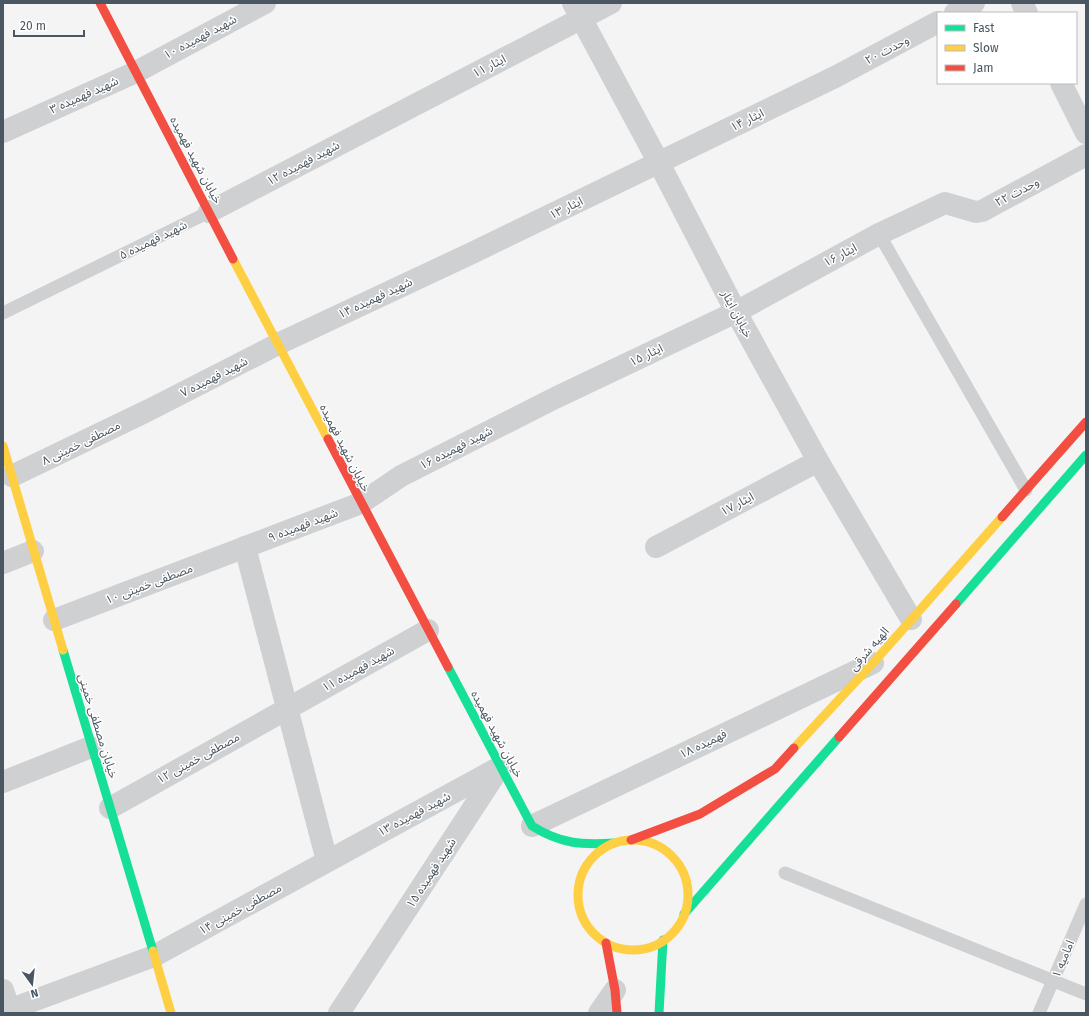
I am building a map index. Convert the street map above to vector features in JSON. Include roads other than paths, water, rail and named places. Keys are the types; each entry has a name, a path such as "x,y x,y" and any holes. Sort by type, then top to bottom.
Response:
{"street":[{"name":"خیابان شهید فهمیده","path":"100,3 361,504 532,826 548,837 576,845 614,843"},
{"name":"شهید فهمیده ۱۰","path":"136,72 265,3"},
{"name":"ایثار ۱۱","path":"397,114 577,11 611,3"},
{"path":"957,12 974,3"},
{"path":"1022,3 1026,12"},
{"name":"خیابان ایثار","path":"577,11 659,163 736,312 818,461 910,619"},
{"name":"وحدت ۲۰","path":"835,77 937,23"},
{"name":"شهید فهمیده ۳","path":"3,132 136,72"},
{"name":"ایثار ۱۴","path":"659,163 835,77"},
{"path":"1062,84 1086,133"},
{"name":"شهید فهمیده ۱۲","path":"209,212 397,114"},
{"name":"وحدت ۲۲","path":"945,203 976,212 982,211 1086,155"},
{"name":"ایثار ۱۳","path":"472,253 659,163"},
{"name":"ایثار ۱۶","path":"736,312 879,234 945,203"},
{"name":"شهید فهمیده ۱۴","path":"278,344 472,253"},
{"name":"ایثار ۱۵","path":"555,398 736,312"},
{"name":"شهید فهمیده ۷","path":"149,410 278,344"},
{"name":"شهید فهمیده ۱۶","path":"361,504 401,476 555,398"},
{"name":"مصطفی خمینی ۸","path":"12,476 149,410"},
{"name":"الهیه شرقی","path":"631,840 700,814 775,769 873,663 910,619 1086,422"},
{"name":"خیابان مصطفی خمینی","path":"3,446 171,1013"},
{"path":"684,914 687,901 687,887 684,874 668,853 657,845 644,841 631,840 614,843 598,852 586,865 579,882 577,899 582,917 592,932 606,943 617,947 641,949 663,940 676,929 684,914 1086,455"},
{"name":"ایثار ۱۷","path":"656,547 818,461"},
{"name":"شهید فهمیده ۹","path":"245,547 361,504"},
{"path":"245,547 327,861"},
{"name":"مصطفی خمینی ۱۰","path":"54,620 245,547"},
{"path":"3,563 33,551"},
{"name":"شهید فهمیده ۱۱","path":"287,708 428,630"},
{"name":"فهمیده ۱۸","path":"532,826 873,663"},
{"name":"مصطفی خمینی ۱۲","path":"110,808 287,708"},
{"path":"3,782 91,747"},
{"name":"شهید فهمیده ۱۳","path":"327,861 500,767"},
{"name":"شهید فهمیده ۱۵","path":"339,1013 500,767"},
{"name":"مصطفی خمینی ۱۴","path":"7,1006 154,956 327,861"},
{"path":"659,1013 663,940"},
{"path":"606,943 614,990 616,1013"},
{"path":"599,1013 614,990"}],"lane":[{"name":"شهید فهمیده ۵","path":"3,313 209,212"},
{"path":"879,234 1026,490"},
{"path":"785,873 1086,994"},
{"name":"امامیه ۱","path":"1039,1013 1086,904"}]}
